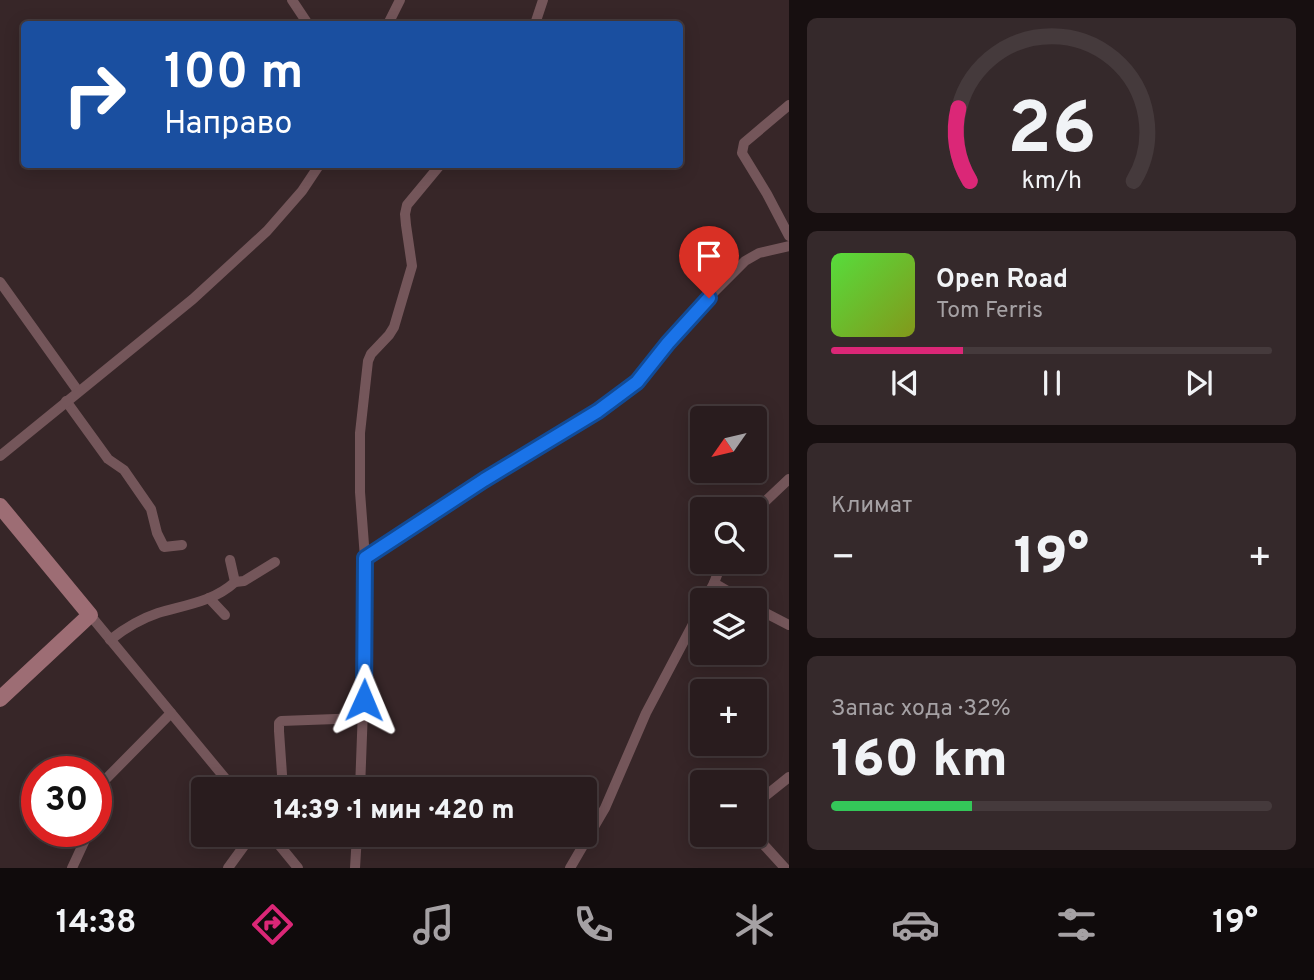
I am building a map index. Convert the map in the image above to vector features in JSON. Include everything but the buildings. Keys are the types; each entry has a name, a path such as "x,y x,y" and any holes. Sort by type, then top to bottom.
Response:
{"main road":[{"path":"0,506 90,615 0,699"}],"street":[{"path":"292,0 306,21"},
{"path":"390,21 400,0"},
{"path":"536,21 543,0"},
{"path":"789,105 744,143 742,152 789,236"},
{"path":"0,456 193,299 267,231 302,191 317,168"},
{"path":"361,777 365,558 360,492 360,433 368,361 394,327 412,266 405,214 407,205 438,168"},
{"path":"365,558 484,480 598,411 637,382 701,307 745,261 759,253 789,246"},
{"path":"0,282 79,391"},
{"path":"66,401 108,459 124,470 151,509 164,547 182,545"},
{"path":"767,500 789,479"},
{"path":"230,560 235,582"},
{"path":"110,640 127,626 144,618 198,603 226,590 235,582 244,581 275,562"},
{"path":"711,588 717,574"},
{"path":"714,583 723,588"},
{"path":"209,598 225,615"},
{"path":"767,614 789,625"},
{"path":"90,615 223,777"},
{"path":"570,868 605,808 646,713 690,630"},
{"path":"112,773 171,713"},
{"path":"282,777 279,731 281,721 363,718"},
{"path":"767,795 789,777"},
{"path":"72,868 82,847"},
{"path":"228,868 243,847"},
{"path":"355,868 356,847"},
{"path":"767,847 786,866"},
{"path":"282,849 298,868"}],"route":[{"path":"364,700 365,558 484,480 598,411 637,382 709,298"}]}
